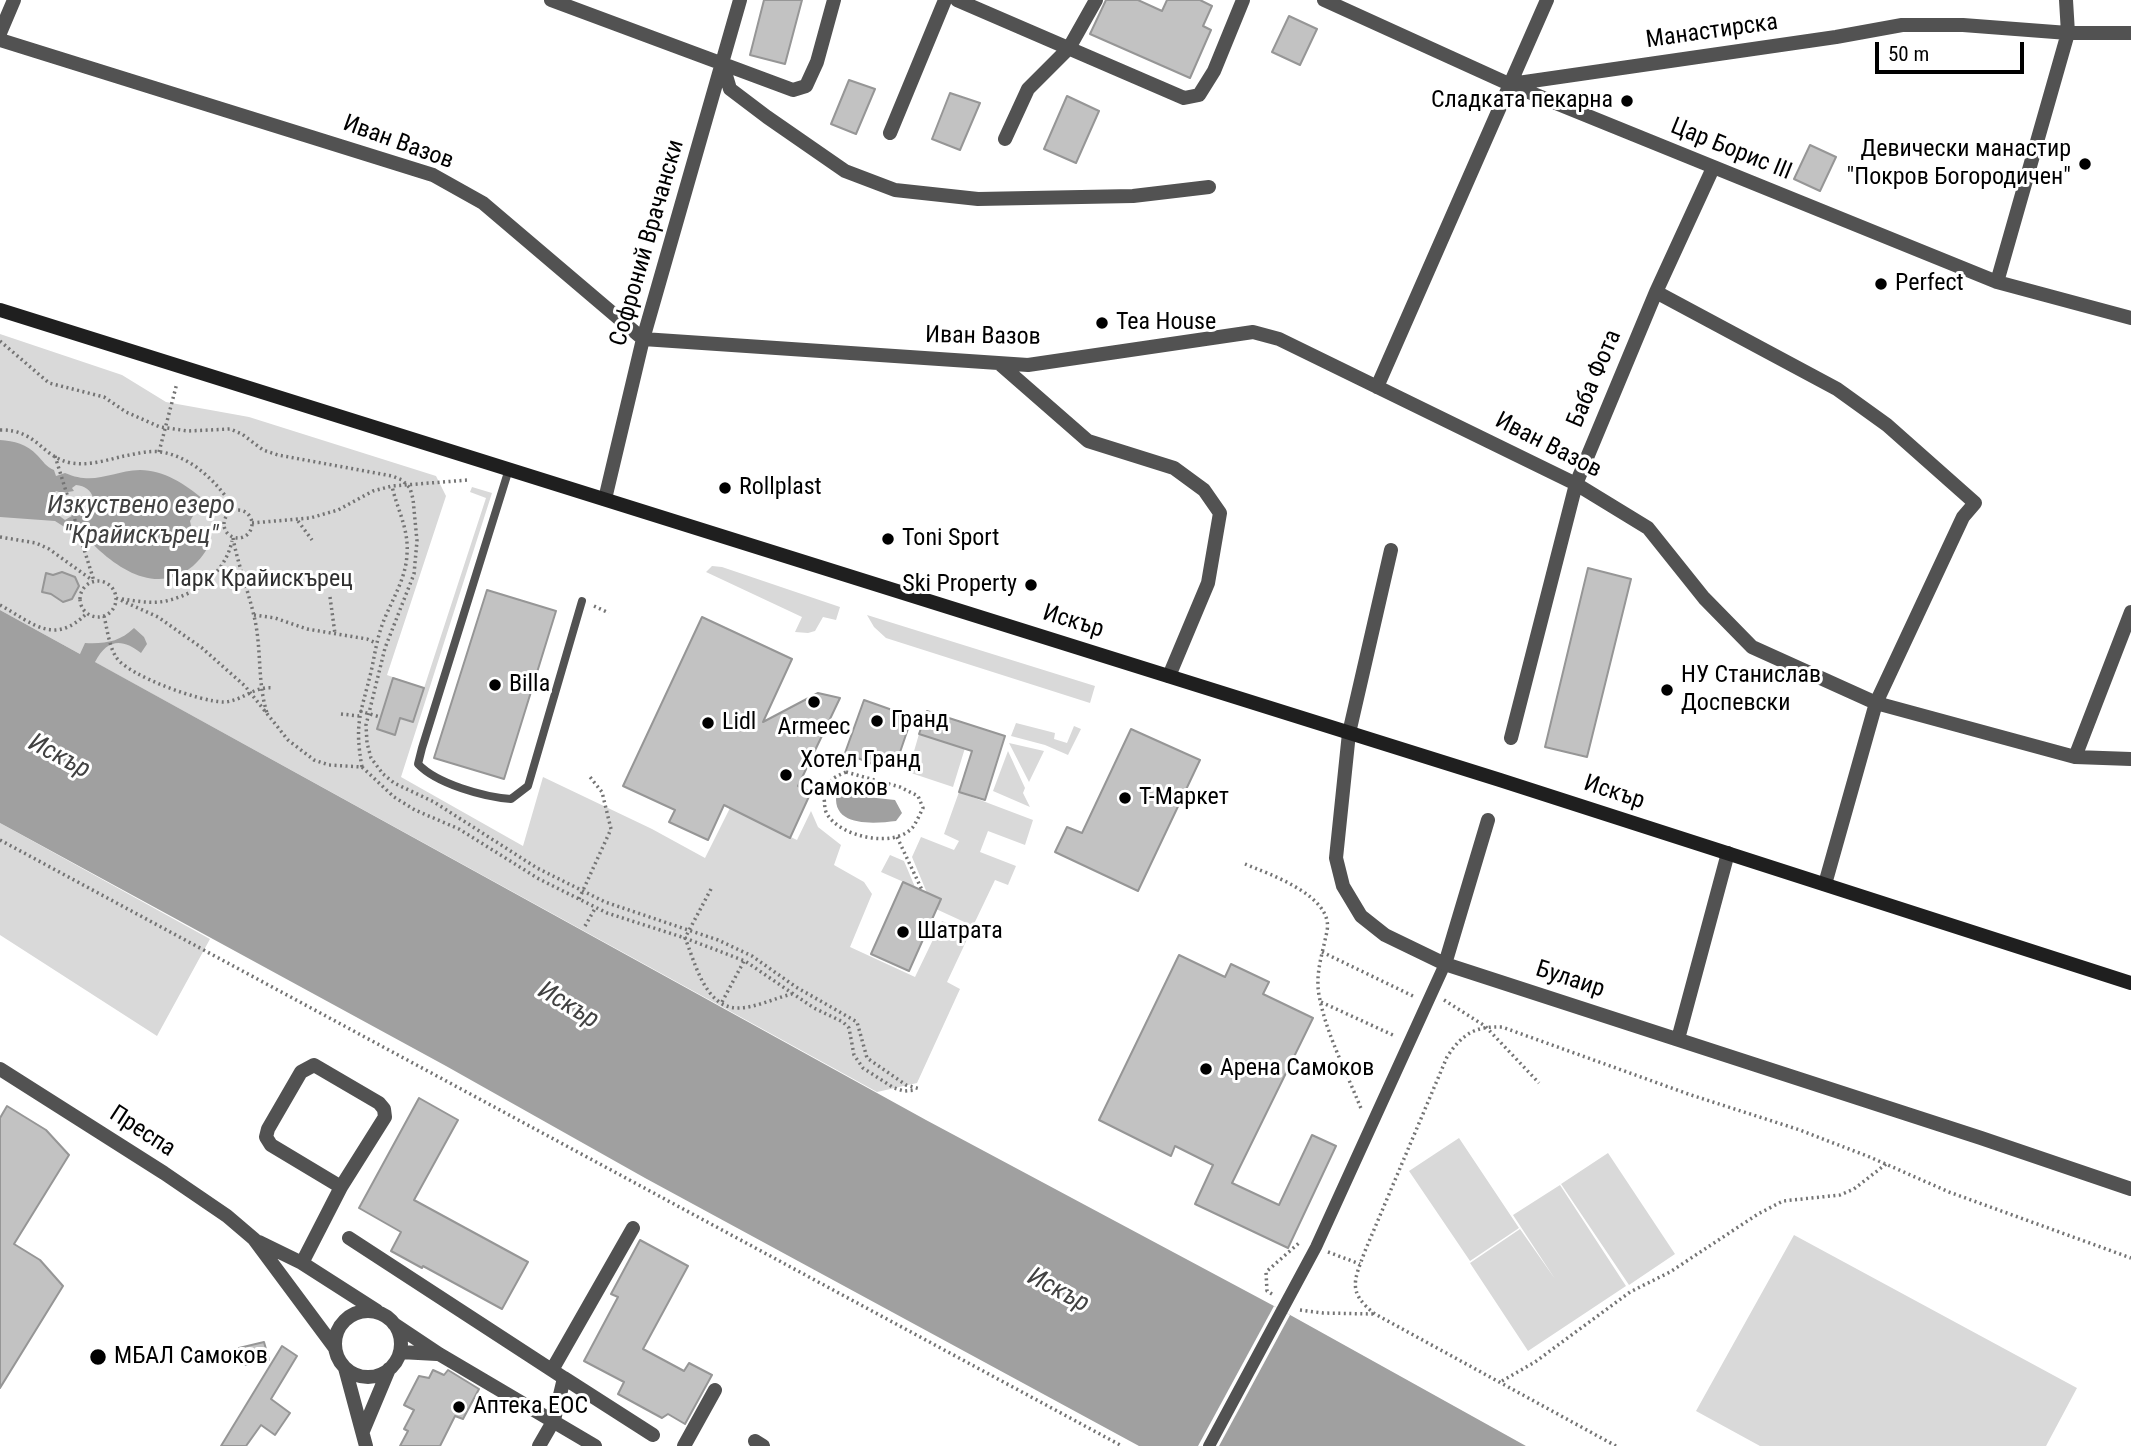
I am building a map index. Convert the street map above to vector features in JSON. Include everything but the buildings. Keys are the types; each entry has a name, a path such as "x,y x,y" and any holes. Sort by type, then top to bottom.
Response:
{"main road":[{"name":"Искър","path":"0,310 1169,676 2131,983"}],"street":[{"path":"0,33 4,12 14,0"},
{"path":"551,0 793,89 806,86 817,62 834,0"},
{"name":"Софроний Врачански","path":"605,499 643,339 740,0"},
{"path":"890,133 945,0"},
{"path":"957,0 1184,98 1199,95 1214,71 1243,0"},
{"path":"1005,139 1028,89 1069,48 1096,0"},
{"name":"Цар Борис III","path":"1324,0 1509,84 1997,282 2131,318"},
{"path":"1377,387 1547,0"},
{"path":"1997,282 2068,33 2066,0"},
{"name":"Манастирска","path":"1509,84 1902,25 1963,25 2068,33 2131,33"},
{"name":"Иван Вазов","path":"0,40 433,175 483,203 643,339 1001,365 1028,365 1253,332 1279,339 1576,484 1648,528 1704,598 1752,647 1876,703 2075,757 2131,759"},
{"path":"722,62 730,89 767,117 845,171 895,190 978,199 1133,196 1209,187"},
{"name":"Баба Фота","path":"1511,738 1576,484 1656,292 1713,168"},
{"path":"1656,292 1838,389 1886,425 1975,503 1964,517 1876,703 1825,884"},
{"path":"1001,365 1088,441 1174,468 1204,490 1220,513 1208,583 1169,676"},
{"name":"Булаир","path":"1391,550 1349,733 1336,858 1343,887 1361,916 1385,935 1445,964 2131,1189"},
{"path":"2075,757 2131,612"},
{"path":"1209,1446 1316,1247 1430,998 1445,964 1488,820"},
{"path":"1678,1039 1728,853"},
{"path":"302,1263 341,1187 385,1117 384,1109 379,1103 314,1065 301,1072 266,1137 271,1145 341,1187"},
{"name":"Преспа","path":"0,1069 227,1216 254,1240 335,1348"},
{"path":"540,1446 554,1420 558,1374 633,1228"},
{"path":"349,1238 653,1435"},
{"name":"Преспа","path":"254,1240 302,1263 382,1314"},
{"path":"365,1438 345,1368 335,1348 335,1338 345,1320 362,1311 382,1314 439,1354 595,1446"},
{"path":"365,1438 389,1369 400,1352 401,1342 394,1324"},
{"path":"400,1352 439,1354"},
{"path":"345,1368 362,1376 372,1377 389,1369"},
{"path":"684,1446 715,1390"}],"lane":[{"path":"509,469 422,748 418,764 428,774 491,798 511,799 528,786 582,601"}],"path":[{"path":"0,341 49,383 104,397 144,421 165,428 188,431 230,429 242,434 263,450 278,455 392,476 406,484 413,499 417,557 407,593 385,648 368,713 367,743 371,758 383,774 394,783 434,802 537,868 582,891 752,956 796,987 857,1022 861,1029 862,1048 867,1058 906,1086 920,1089 904,1091 894,1088 863,1068 854,1055 849,1028 844,1022 814,1008 745,961 596,907 539,879 459,829 415,810 394,797 362,767 357,738 359,713 376,643 403,576 407,555 405,523 392,486"},
{"path":"159,452 181,367"},
{"path":"0,429 23,432 55,456 71,463 88,464 159,452 176,456 203,472 225,494 235,510"},
{"path":"55,456 94,581"},
{"path":"252,523 298,521 338,510 373,491 392,486 468,480"},
{"path":"252,523 244,511 235,510 228,515 224,523 226,532 233,538 254,615 259,641 261,687 268,716"},
{"path":"298,521 312,540"},
{"path":"233,538 247,536 252,523"},
{"path":"0,537 36,543 49,549 94,581 109,584 116,593 116,598 113,609 104,616 92,616 83,609 80,598 84,587 94,581"},
{"path":"116,598 147,603 165,602 198,589 225,562 233,538"},
{"path":"330,597 335,634"},
{"path":"116,598 158,617 228,669 288,740 314,760 329,765 362,767"},
{"path":"0,605 50,631 76,625 88,614"},
{"path":"254,615 376,643"},
{"path":"104,616 115,656 124,665 171,689 196,698 222,702 239,699 261,687 274,688"},
{"path":"341,714 368,713 380,718"},
{"path":"846,772 900,787 918,796 923,808 912,828 897,837 861,837 836,825 825,812 824,793 832,778 846,772"},
{"path":"579,899 611,828 602,792 590,777"},
{"path":"897,837 922,890"},
{"path":"0,840 1122,1446"},
{"path":"1245,864 1305,892 1318,905 1328,927 1318,990 1370,1132"},
{"path":"685,938 711,889"},
{"path":"585,926 596,907"},
{"path":"685,938 706,988 722,1002 740,1008 792,994"},
{"path":"1322,952 1430,998 1485,1026 1539,1083"},
{"path":"722,1002 745,961"},
{"path":"1321,1002 1410,1042"},
{"path":"1616,1446 1502,1381 1375,1314 1360,1302 1356,1288 1360,1264 1447,1057 1456,1043 1470,1032 1485,1026 1502,1027 1691,1095 1800,1130 1949,1192 2131,1258"},
{"path":"1502,1381 1535,1362 1630,1292 1670,1272 1758,1214 1783,1201 1840,1195 1886,1164"},
{"path":"1360,1264 1302,1240 1266,1272 1268,1291 1284,1308 1323,1313 1375,1314"}],"green space":[{"name":"Парк Крайискърец","path":"0,334 122,375 166,402 249,417 436,476 446,496 387,675 424,688 486,498 470,492 472,487 492,493 401,777 523,846 543,777 652,829 705,858 730,808 797,840 811,811 818,827 841,845 834,865 864,882 872,894 850,947 915,977 942,921 970,933 947,982 960,989 917,1083 877,1092 0,610"},
{"path":"712,566 840,607 836,620 823,617 815,631 795,632 802,617 706,572"},
{"path":"867,615 1095,686 1090,703 886,638 874,627"},
{"path":"1016,723 1055,733 1054,739 1067,743 1074,726 1081,729 1068,755 1045,745 1011,736"},
{"path":"919,734 965,748 953,787 908,772"},
{"path":"1009,743 1044,751 1029,782"},
{"path":"1008,751 1025,788 1023,793 1030,807 993,791"},
{"path":"959,792 1033,820 1025,845 988,831 980,852 1016,866 1008,885 995,880 973,926 936,909 940,899 927,893 912,857 921,837 954,850 959,841 944,834"},
{"path":"0,823 210,939 157,1036 0,935"},
{"path":"890,855 904,861 915,887 881,872"},
{"path":"1459,1138 1519,1228 1470,1261 1409,1171"},
{"path":"1608,1153 1675,1254 1629,1285 1561,1184"},
{"path":"1560,1185 1626,1286 1528,1351 1470,1263 1520,1229 1555,1279 1513,1215"},
{"path":"1794,1235 2077,1388 2046,1446 1760,1446 1696,1411"}],"water":[{"name":"Изкуствено езеро \"Крайискърец\"","path":"0,440 29,448 54,470 56,476 65,473 94,478 140,470 166,475 203,499 190,521 192,530 208,530 211,533 205,551 193,566 181,574 157,579 133,573 110,560 83,530 74,533 55,521 0,517","holes":["76,485 82,486 93,497 92,507 65,520 53,507 53,495 56,491 74,491 72,488"]},
{"path":"0,610 80,654 85,643 111,641 134,628 147,644 141,653 127,645 115,643 105,649 95,662 926,1120 1274,1306 1526,1446 1139,1446 645,1178 446,1066 0,823"},
{"path":"847,785 855,786 867,797 895,800 902,813 896,821 886,822 854,821 846,817 839,811 836,803 837,791"}],"pier":[{"path":"1274,1306 1290,1315 1219,1446 1198,1446"}],"place":[{"name":"Сладката пекарна","path":"1627,101"},
{"name":"Девически манастир \"Покров Богородичен\"","path":"2085,164"},
{"name":"Perfect","path":"1881,284"},
{"name":"Tea House","path":"1102,323"},
{"name":"Rollplast","path":"725,488"},
{"name":"Toni Sport","path":"888,539"},
{"name":"Ski Property","path":"1031,585"},
{"name":"Billa","path":"495,685"},
{"name":"НУ Станислав Доспевски","path":"1667,690"},
{"name":"Armeec","path":"814,702"},
{"name":"Гранд","path":"877,721"},
{"name":"Lidl","path":"708,723"},
{"name":"Хотел Гранд Самоков","path":"786,775"},
{"name":"Т-Маркет","path":"1125,798"},
{"name":"Шатрата","path":"903,932"},
{"name":"Арена Самоков","path":"1206,1069"},
{"name":"МБАЛ Самоков","path":"98,1357"},
{"name":"Аптека ЕОС","path":"459,1407"}]}
